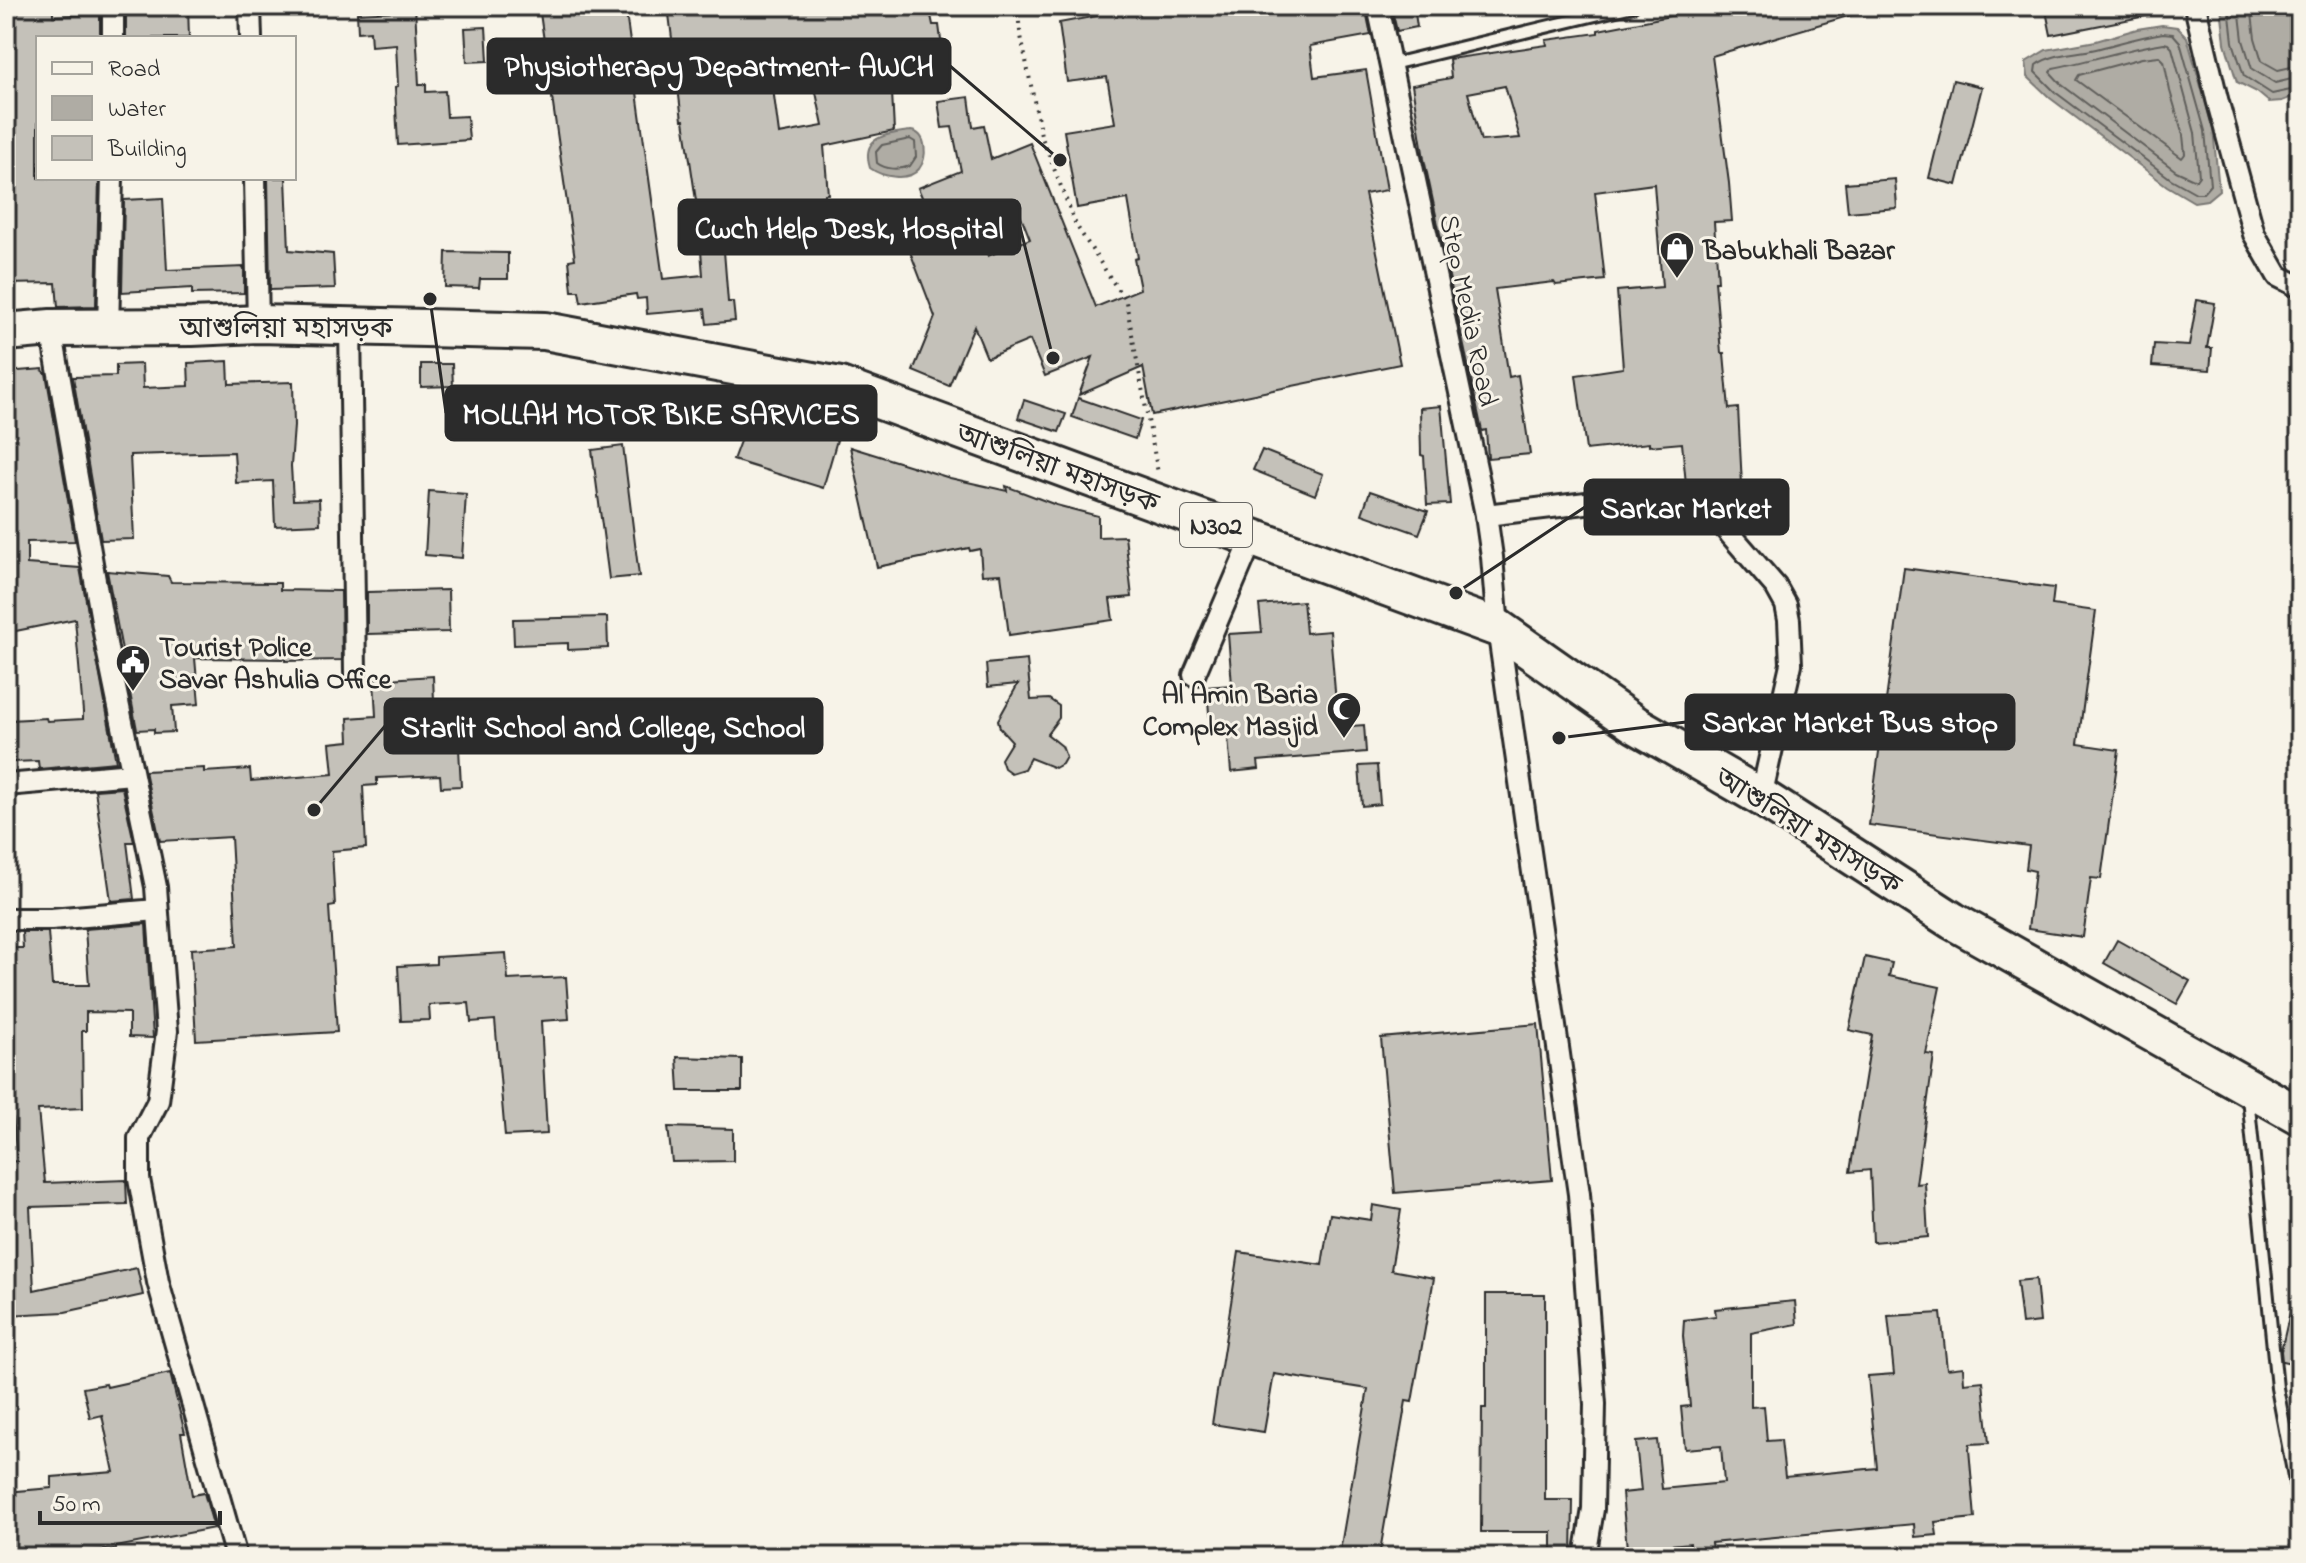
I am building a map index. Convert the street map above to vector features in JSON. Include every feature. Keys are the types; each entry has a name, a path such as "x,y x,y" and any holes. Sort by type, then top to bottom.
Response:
{"highway":[{"name":"আশুলিয়া মহাসড়ক","path":"6,332 51,328 258,324 545,331 840,386 1498,628 1636,725 1761,797 1953,921 2300,1116"}],"street":[{"path":"113,6 113,36"},
{"path":"250,6 251,36"},
{"name":"Step Media Road","path":"1378,6 1388,65 1486,515 1498,628 1579,1194 1595,1404 1593,1509 1585,1557"},
{"path":"2195,6 2254,234 2278,276 2300,287"},
{"path":"108,328 112,180"},
{"path":"255,180 258,324"},
{"path":"350,326 355,672"},
{"path":"51,328 107,649 156,887 167,1031 158,1101 139,1138 139,1179 158,1282 236,1557"},
{"path":"1486,515 1652,495 1687,497 1705,505 1776,587 1786,605 1789,620 1791,664 1761,797"},
{"path":"1194,675 1253,537"},
{"path":"6,785 132,774"},
{"path":"6,919 51,919 157,910"}],"lane":[{"path":"1388,65 1633,6"},
{"path":"2247,1085 2277,1388 2300,1508"}],"path":[{"path":"1017,6 1041,135 1076,225 1126,302 1164,507"}],"water":[{"path":"2221,6 2300,6 2300,94 2269,102 2237,82 2225,43"},
{"path":"2162,25 2177,27 2187,37 2213,129 2219,190 2207,200 2194,202 2167,186 2050,98 2028,77 2026,62 2046,50"},
{"path":"911,131 923,141 924,158 919,169 908,176 895,177 870,168 868,157 872,143 885,136"}],"building":[{"path":"6,6 53,6 53,16 100,14 100,36 36,36 36,180 99,180 96,306 58,307 56,283 6,284"},
{"path":"126,6 188,6 189,36 126,36"},
{"path":"395,6 415,6 419,85 426,84 426,92 445,91 447,117 467,116 469,140 398,145 396,44 371,46 370,31 358,32 357,13 395,11"},
{"path":"539,6 625,6 663,279 703,275 698,214 682,120 668,6 929,6 933,25 939,25 944,63 911,67 915,88 892,92 894,131 824,146 828,194 788,202 794,242 724,251 728,302 733,302 735,321 707,324 705,309 647,314 646,298 637,299 636,294 581,302 579,291 572,291 569,260 575,259","holes":["811,68 823,126 779,134 771,73"]},
{"path":"1095,6 1365,6 1371,35 1310,46 1314,77 1366,70 1387,190 1365,194 1400,364 1152,415 1143,367 1079,395 1093,357 1045,376 1030,340 987,358 974,326 949,386 913,371 935,317 896,215 925,204 918,188 961,171 952,127 942,128 938,101 969,97 973,127 984,125 991,159 1030,143 1096,307 1140,289 1128,199 1077,208 1064,131 1115,123 1107,77 1067,82 1059,23 1097,16","holes":["1015,201 1030,239 988,256 972,217"]},
{"path":"1391,6 1414,6 1417,27 1397,31"},
{"path":"1705,6 1864,6 1865,11 1712,56 1732,221 1714,222 1718,281 1715,281 1729,409 1738,408 1742,485 1701,489 1686,484 1682,443 1586,450 1576,375 1623,368 1617,291 1662,287 1654,184 1595,192 1605,280 1495,289 1509,377 1518,375 1530,454 1488,458 1486,430 1482,431 1424,159 1412,85 1451,78 1449,59 1547,45 1546,40 1598,33 1598,30","holes":["1505,86 1520,138 1481,141 1468,93"]},
{"path":"2045,6 2150,6 2151,15 2051,35"},
{"path":"486,27 488,61 467,62 465,28"},
{"path":"1953,80 1982,87 1957,185 1929,178"},
{"path":"1895,179 1897,208 1848,212 1845,183"},
{"path":"268,180 286,180 289,250 333,254 335,288 270,290"},
{"path":"163,198 167,270 244,267 244,293 192,294 192,288 122,292 124,200"},
{"path":"446,252 508,253 508,279 480,279 479,288 445,287"},
{"path":"2197,300 2215,303 2207,348 2212,348 2210,370 2152,366 2154,344 2189,346"},
{"path":"228,361 229,384 293,382 293,500 319,499 320,524 275,526 273,481 236,483 234,452 130,455 134,539 101,540 73,377 116,376 116,365 142,364 143,388 189,386 188,363"},
{"path":"421,364 452,364 453,386 421,387"},
{"path":"43,369 75,541 27,542 27,564 80,568 116,762 39,769 38,761 13,762 10,720 83,719 75,619 6,633 6,372"},
{"path":"1078,398 1141,420 1135,439 1072,417"},
{"path":"1024,400 1066,414 1059,432 1018,418"},
{"path":"1441,406 1450,504 1427,505 1420,408"},
{"path":"749,417 837,440 823,488 733,460"},
{"path":"623,446 639,576 609,579 592,450"},
{"path":"850,447 950,478 1007,491 1006,486 1056,505 1098,516 1098,537 1125,536 1132,597 1110,599 1113,620 1009,635 1001,574 982,575 980,549 970,551 969,548 877,567"},
{"path":"1262,450 1323,474 1315,495 1253,470"},
{"path":"429,491 466,494 462,558 425,555"},
{"path":"1370,491 1428,511 1419,534 1362,514"},
{"path":"1904,568 2054,588 2052,605 2096,611 2078,744 2119,750 2101,879 2091,878 2083,937 2028,929 2035,871 2026,869 2029,846 1869,825"},
{"path":"107,571 168,576 171,582 280,583 280,590 341,591 342,660 195,658 199,704 172,706 174,732 137,730"},
{"path":"448,590 449,632 367,634 367,592"},
{"path":"1303,601 1306,633 1330,631 1338,727 1364,725 1366,752 1258,761 1259,769 1231,772 1227,725 1210,726 1207,687 1232,685 1228,634 1262,632 1259,605"},
{"path":"607,617 608,648 568,650 568,643 514,645 513,619"},
{"path":"1027,660 1031,700 1049,699 1059,706 1059,718 1047,734 1062,746 1066,757 1055,768 1030,758 1024,769 1011,773 1004,768 1001,759 1012,741 1000,728 998,720 1018,684 988,687 986,664"},
{"path":"433,676 434,701 443,700 445,730 458,729 461,786 441,787 440,775 377,778 377,785 363,786 366,848 332,851 335,906 329,907 337,1032 196,1040 191,949 237,946 231,837 160,841 145,771 250,769 251,781 333,774 330,743 349,741 348,718 376,716 374,680"},
{"path":"1377,765 1380,804 1362,806 1359,766"},
{"path":"122,788 134,842 127,842 134,899 111,901 95,790"},
{"path":"146,924 153,1038 129,1037 129,1013 86,1012 86,1031 82,1031 83,1108 38,1110 45,1183 126,1180 127,1204 30,1207 34,1290 137,1268 143,1295 65,1312 7,1315 6,1162 17,1161 13,1118 6,1118 6,948 23,948 22,932 48,932 52,985 89,985 85,929"},
{"path":"2117,940 2190,981 2177,1004 2104,963"},
{"path":"506,953 508,980 566,977 569,1019 541,1021 547,1134 505,1136 495,1020 471,1022 469,1003 429,1005 430,1020 401,1021 398,966 436,964 436,957"},
{"path":"1865,957 1892,963 1889,976 1940,987 1926,1054 1934,1055 1916,1184 1925,1183 1928,1237 1873,1242 1870,1170 1850,1172 1872,1035 1849,1030"},
{"path":"1538,1024 1552,1180 1395,1193 1381,1038"},
{"path":"677,1057 742,1059 742,1091 679,1091"},
{"path":"668,1127 733,1129 733,1161 672,1162"},
{"path":"1373,1205 1401,1210 1391,1270 1434,1278 1412,1402 1406,1401 1379,1557 1339,1557 1368,1389 1274,1374 1264,1432 1212,1424 1239,1252 1322,1265 1330,1214 1371,1220"},
{"path":"2036,1279 2040,1322 2022,1324 2017,1281"},
{"path":"1486,1294 1545,1294 1545,1500 1573,1500 1572,1557 1552,1557 1552,1532 1481,1532"},
{"path":"1795,1301 1797,1324 1751,1333 1751,1407 1764,1406 1767,1441 1781,1440 1785,1477 1877,1468 1868,1376 1894,1374 1888,1316 1941,1313 1947,1369 1963,1367 1964,1383 1983,1381 1989,1443 1970,1444 1969,1449 1975,1518 1935,1522 1937,1535 1915,1537 1914,1524 1711,1543 1713,1556 1703,1557 1691,1557 1690,1543 1627,1549 1622,1493 1641,1491 1636,1442 1657,1440 1662,1489 1724,1483 1721,1446 1685,1449 1681,1407 1690,1406 1684,1320 1716,1316 1715,1309"},
{"path":"2292,1303 2300,1304 2300,1365 2282,1361 2281,1351"},
{"path":"170,1373 185,1433 181,1433 192,1495 204,1493 214,1528 116,1549 56,1553 56,1557 8,1557 6,1492 52,1488 52,1477 114,1472 102,1415 90,1418 83,1388 106,1384 107,1387"}],"place":[{"name":"Physiotherapy Department- AWCH","path":"1060,160"},
{"name":"Babukhali Bazar","path":"1677,280"},
{"name":"MOLLAH MOTOR BIKE SARVICES","path":"430,299"},
{"name":"Cwch Help Desk, Hospital","path":"1053,358"},
{"name":"Sarkar Market","path":"1456,593"},
{"name":"Tourist Police Savar Ashulia Office","path":"133,693"},
{"name":"Sarkar Market Bus stop","path":"1559,738"},
{"name":"Al Amin Baria Complex Masjid","path":"1344,740"},
{"name":"Starlit School and College, School","path":"314,810"}]}
